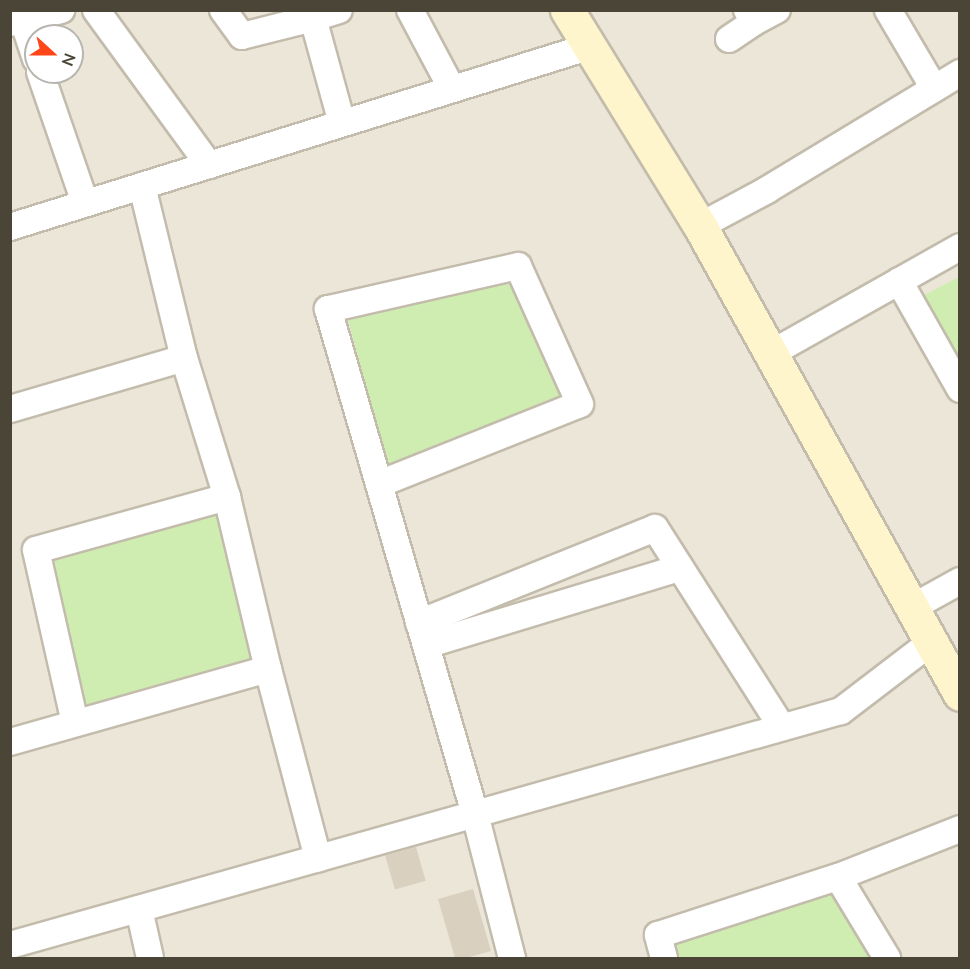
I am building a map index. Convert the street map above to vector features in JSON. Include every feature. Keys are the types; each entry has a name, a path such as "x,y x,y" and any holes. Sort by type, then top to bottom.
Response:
{"street":[{"path":"24,36 17,22 61,10"},
{"path":"96,10 209,165"},
{"path":"223,10 242,36 297,17 339,10"},
{"path":"410,10 452,89"},
{"path":"567,10 700,226 960,694"},
{"path":"729,39 751,16 777,10"},
{"path":"888,10 934,88"},
{"path":"297,17 342,123"},
{"path":"10,226 588,47"},
{"path":"700,226 960,73"},
{"path":"44,84 85,203"},
{"path":"142,186 184,358 227,497 268,669 318,858"},
{"path":"770,354 960,247"},
{"path":"379,484 580,404 518,266 328,309 475,814 512,958"},
{"path":"899,281 960,389"},
{"path":"10,409 184,358"},
{"path":"75,723 36,550 227,497"},
{"path":"422,634 655,528 782,727"},
{"path":"422,634 680,568"},
{"path":"911,608 960,581"},
{"path":"10,945 841,711 930,643"},
{"path":"10,742 268,669"},
{"path":"664,958 658,935 838,877 960,830"},
{"path":"838,877 887,958"},
{"path":"139,909 150,958"}],"shaded area":[{"path":"11,11 959,11 959,958 11,958"}],"green space":[{"path":"959,277 959,370 921,297"},
{"path":"514,281 564,399 388,466 347,316"},
{"path":"217,511 255,663 83,706 45,554"},
{"path":"836,887 877,958 675,958 670,939"}],"building":[{"path":"416,847 426,881 395,889 385,856"},
{"path":"473,889 491,951 466,958 455,958 438,899"}]}
